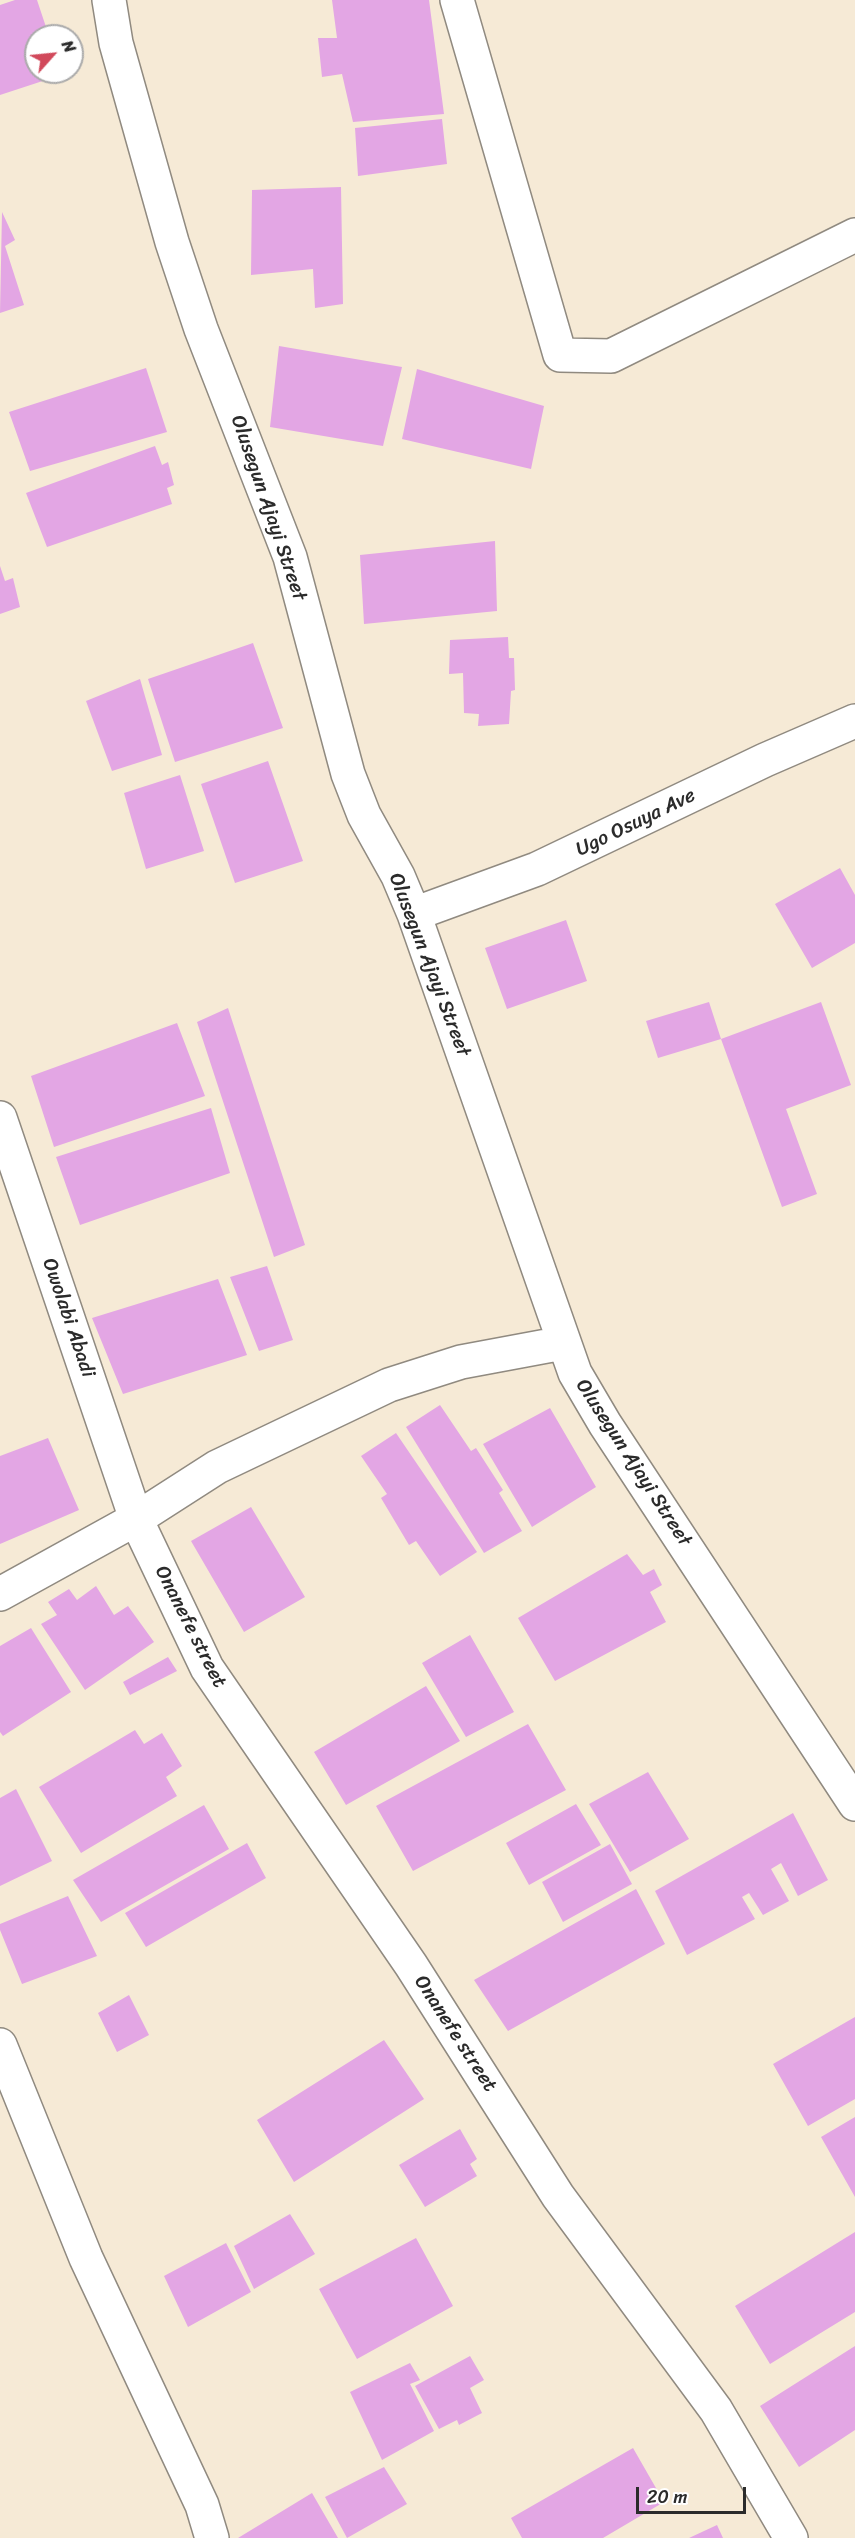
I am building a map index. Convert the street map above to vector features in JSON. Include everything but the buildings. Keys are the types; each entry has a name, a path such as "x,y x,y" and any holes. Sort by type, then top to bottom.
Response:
{"street":[{"name":"Olusegun Ajayi Street","path":"109,0 116,43 172,242 201,329 290,557 348,774 364,815 398,876 414,914 575,1373 605,1424 855,1804"},
{"path":"457,0 560,356 611,356 855,235"},
{"name":"Ugo Osuya Ave","path":"414,914 537,869 765,760 855,721"},
{"name":"Owolabi Abadi","path":"0,1118 136,1519"},
{"path":"0,1594 136,1519 218,1467 389,1385 460,1362 563,1343"},
{"name":"Onanefe street","path":"136,1519 207,1668 411,1965 558,2196 716,2410 791,2538"},
{"path":"0,2045 86,2258 202,2505 212,2538"}]}
